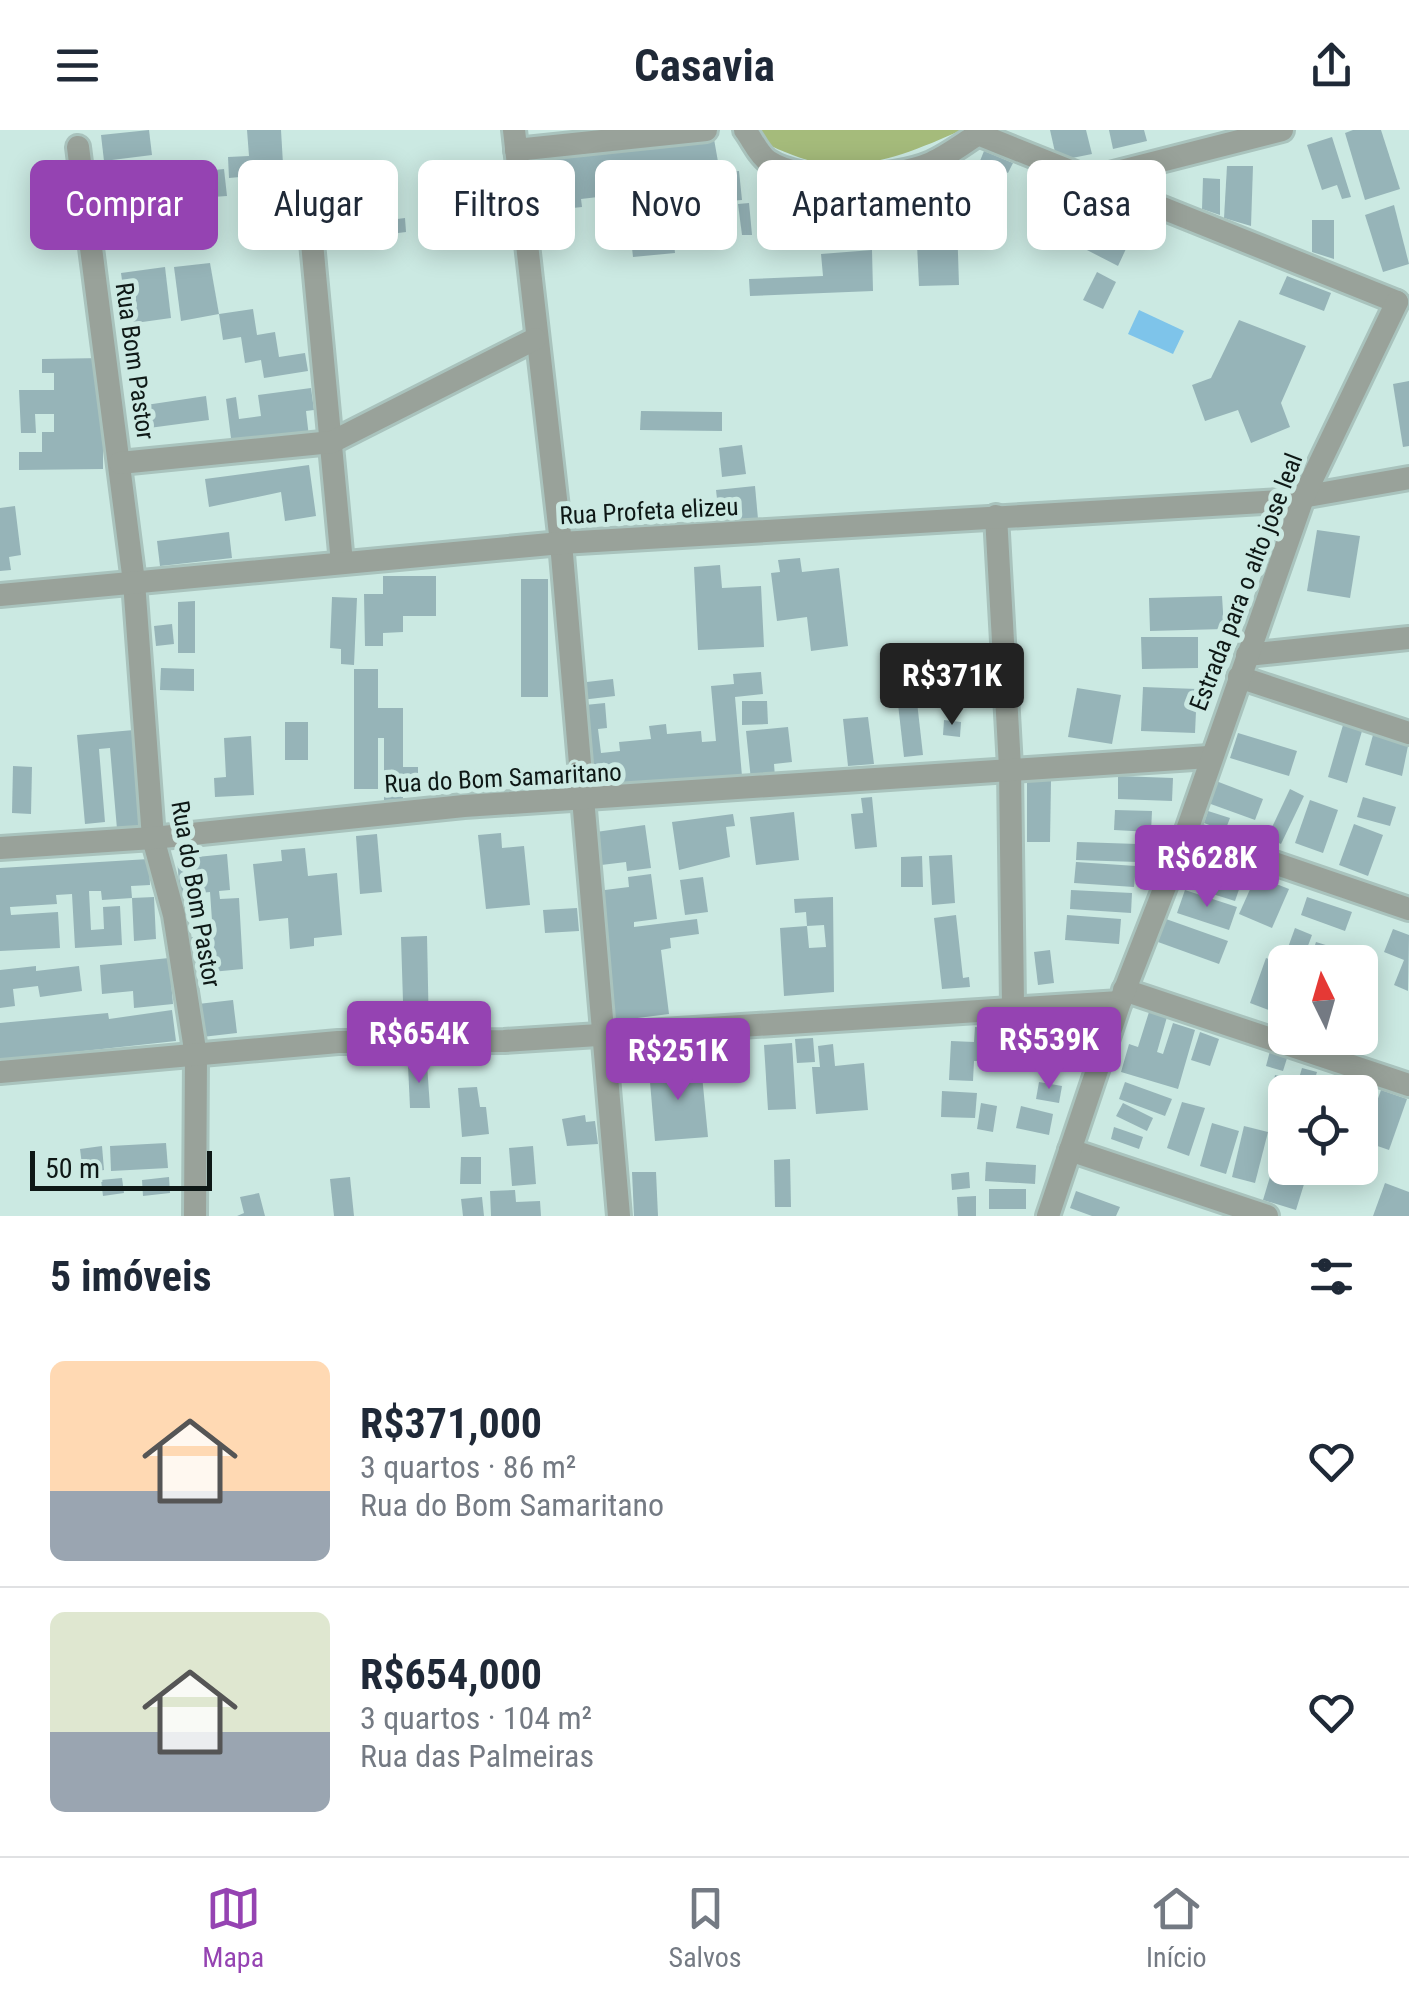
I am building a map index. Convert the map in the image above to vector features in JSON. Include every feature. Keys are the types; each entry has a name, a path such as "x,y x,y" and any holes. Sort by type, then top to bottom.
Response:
{"street":[{"path":"619,1216 561,543 515,140 706,130"},
{"path":"745,130 767,161 798,173 864,176 904,172 934,162 978,132 1041,160"},
{"path":"1164,160 1282,130"},
{"name":"Rua Bom Pastor","path":"78,147 134,582"},
{"path":"1166,210 1403,300"},
{"path":"314,250 342,563"},
{"name":"Estrada para o alto jose leal","path":"1048,1216 1122,996 1186,832 1209,757 1303,498 1403,300"},
{"path":"120,463 332,442 535,339"},
{"name":"Rua Profeta elizeu","path":"0,595 561,543 1303,498 1409,478"},
{"path":"996,516 1010,767 1013,1006"},
{"name":"Rua do Bom Pastor","path":"134,582 153,838 174,916 196,1056 195,1216"},
{"path":"1243,666 1409,638"},
{"path":"1243,666 1409,733"},
{"path":"1010,767 1209,757"},
{"name":"Rua do Bom Samaritano","path":"0,848 153,838 336,816 585,802 1010,767"},
{"path":"1186,832 1409,909"},
{"path":"0,1072 338,1042 601,1035 1122,996 1409,1085"},
{"path":"1070,1150 1267,1216"}],"green space":[{"path":"755,130 962,130 879,160 809,160 764,141"}],"water":[{"path":"1139,310 1184,331 1173,354 1128,334"}],"building":[{"path":"149,130 152,155 104,160 101,135"},
{"path":"247,130 281,130 283,160 238,160 238,177 229,178 228,157 249,156"},
{"path":"1050,130 1086,130 1092,154 1057,160"},
{"path":"1109,130 1144,130 1147,141 1113,149"},
{"path":"1381,130 1400,189 1365,200 1345,133"},
{"path":"1332,137 1351,197 1342,199 1337,185 1322,190 1307,145"},
{"path":"714,139 718,160 595,160 595,197 581,199 582,207 575,208 575,160 540,160"},
{"path":"984,151 1006,160 980,160"},
{"path":"1227,166 1253,166 1251,226 1224,218"},
{"path":"224,169 227,196 218,197 218,170"},
{"path":"737,171 739,171 742,200 737,200"},
{"path":"1203,178 1220,179 1220,215 1202,209"},
{"path":"749,203 752,235 742,235 738,204"},
{"path":"1394,205 1409,264 1383,272 1365,215"},
{"path":"405,218 406,232 398,233 398,219"},
{"path":"1312,220 1334,220 1334,259 1312,252"},
{"path":"632,250 675,250 675,253 633,257"},
{"path":"872,250 873,291 750,296 749,279 823,276 821,254"},
{"path":"917,250 958,250 959,285 919,286"},
{"path":"1087,250 1125,250 1118,266"},
{"path":"210,263 219,314 181,321 174,267"},
{"path":"165,267 171,318 128,324 121,273"},
{"path":"1097,272 1116,282 1103,309 1083,300"},
{"path":"1287,276 1331,293 1324,311 1279,294"},
{"path":"253,309 257,335 275,332 279,357 305,353 308,371 264,378 261,360 245,363 241,337 223,340 219,314"},
{"path":"1239,320 1306,346 1281,403 1290,427 1251,443 1238,410 1205,421 1192,385 1211,378"},
{"path":"103,358 103,469 19,470 19,452 42,452 42,432 54,432 54,414 35,414 36,433 21,433 19,390 54,390 54,373 42,373 42,359"},
{"path":"1409,381 1409,446 1403,447 1393,384"},
{"path":"311,388 314,410 306,411 309,437 232,446 226,399 236,397 239,419 261,416 258,395"},
{"path":"206,396 209,420 149,428 146,405"},
{"path":"641,411 722,412 722,431 640,430"},
{"path":"742,445 746,474 722,477 719,448"},
{"path":"309,465 316,516 285,521 281,492 209,507 205,479"},
{"path":"755,486 759,530 721,534 716,490"},
{"path":"15,506 21,555 9,557 11,570 0,571 0,508"},
{"path":"1317,530 1360,536 1350,598 1307,591"},
{"path":"229,532 232,558 160,566 157,541"},
{"path":"800,558 802,572 839,568 848,646 811,651 807,617 777,621 771,573 780,572 778,560"},
{"path":"720,565 722,588 761,586 764,647 698,650 694,567"},
{"path":"383,576 436,576 436,616 403,616 403,632 383,633 383,646 365,646 364,594 383,594"},
{"path":"521,579 548,579 548,697 521,697"},
{"path":"1222,596 1224,629 1150,631 1149,598"},
{"path":"332,597 357,598 354,665 341,664 341,649 330,648"},
{"path":"195,601 195,653 178,653 178,602"},
{"path":"172,624 174,644 156,646 154,626"},
{"path":"1141,637 1198,637 1198,668 1142,669"},
{"path":"161,668 194,669 194,691 160,690"},
{"path":"354,669 378,669 378,708 403,708 403,767 418,767 418,785 403,785 403,799 384,800 384,738 378,738 378,789 354,789"},
{"path":"761,672 763,694 735,697 742,776 593,791 585,705 605,703 607,728 598,729 601,753 620,751 619,742 651,739 649,726 666,724 667,734 701,731 702,742 716,741 711,686 734,684 733,674"},
{"path":"613,679 615,696 581,700 578,683"},
{"path":"1143,687 1197,689 1195,733 1141,731"},
{"path":"1077,688 1121,695 1112,744 1068,737"},
{"path":"742,701 767,701 768,724 742,725"},
{"path":"917,702 923,755 904,757 898,704"},
{"path":"868,717 874,764 848,766 843,719"},
{"path":"944,720 961,722 960,737 943,735"},
{"path":"285,722 308,722 308,760 285,760"},
{"path":"1343,725 1362,731 1347,783 1328,777"},
{"path":"788,727 792,762 774,764 775,777 751,780 746,731"},
{"path":"134,730 143,827 117,829 110,748 99,749 105,822 85,824 77,735"},
{"path":"1374,731 1409,741 1402,776 1365,765"},
{"path":"1238,733 1297,751 1289,776 1230,758"},
{"path":"251,736 254,795 215,797 214,778 226,777 224,738"},
{"path":"13,766 32,767 31,814 12,813"},
{"path":"1118,776 1173,778 1172,801 1118,799"},
{"path":"1027,781 1051,781 1050,842 1027,842"},
{"path":"1216,781 1263,799 1255,820 1208,803"},
{"path":"1290,789 1304,796 1281,844 1267,838"},
{"path":"872,797 877,847 855,849 851,814 863,813 861,798"},
{"path":"1363,797 1396,807 1390,826 1357,817"},
{"path":"1310,800 1338,810 1323,853 1295,843"},
{"path":"1115,810 1152,811 1151,832 1114,830"},
{"path":"1208,811 1230,818 1225,831 1204,823"},
{"path":"794,812 799,860 756,865 750,817"},
{"path":"733,814 735,826 726,827 730,857 679,870 672,822"},
{"path":"1354,824 1383,835 1368,876 1339,865"},
{"path":"645,825 651,868 627,871 626,862 593,866 589,833"},
{"path":"501,833 502,848 524,846 530,905 486,909 478,835"},
{"path":"377,834 382,892 360,894 356,836"},
{"path":"1077,842 1138,844 1138,862 1076,860"},
{"path":"305,848 308,876 337,873 342,935 314,938 314,946 290,949 288,918 259,921 253,864 282,861 281,850"},
{"path":"227,854 230,890 219,891 220,899 239,898 243,969 190,974 183,938 213,935 210,892 180,895 177,859"},
{"path":"952,855 955,903 932,905 929,856"},
{"path":"922,856 923,887 901,887 901,857"},
{"path":"1197,856 1245,872 1235,901 1187,886"},
{"path":"149,859 150,885 131,886 132,898 102,900 101,891 89,891 91,930 104,929 103,907 120,906 122,945 75,948 72,894 56,895 57,904 10,907 11,915 58,912 60,948 0,951 0,868"},
{"path":"1076,862 1136,866 1134,887 1074,883"},
{"path":"651,874 657,919 634,922 634,927 697,919 699,934 670,938 671,948 661,950 669,1014 614,1021 597,891 629,887 628,877"},
{"path":"1256,876 1289,889 1272,928 1239,914"},
{"path":"703,877 708,912 685,915 680,880"},
{"path":"1071,890 1132,893 1131,913 1070,909"},
{"path":"1185,890 1237,907 1229,930 1177,913"},
{"path":"154,897 156,939 134,941 132,898"},
{"path":"833,897 834,992 784,996 780,928 807,926 806,912 795,913 794,899","holes":["824,925 826,947 809,948 807,926"]},
{"path":"1307,897 1352,912 1345,931 1301,915"},
{"path":"577,908 579,931 545,933 543,910"},
{"path":"956,915 963,978 969,977 970,987 942,989 934,918"},
{"path":"1067,915 1121,919 1119,944 1065,940"},
{"path":"1166,919 1228,941 1219,964 1158,942"},
{"path":"1295,928 1312,935 1308,945 1289,945"},
{"path":"1393,929 1409,935 1408,991 1394,985 1404,960 1384,952"},
{"path":"427,936 429,1033 404,1034 401,937"},
{"path":"1050,950 1054,983 1038,985 1034,952"},
{"path":"169,958 173,1004 134,1008 133,991 102,994 100,965"},
{"path":"1266,958 1268,959 1268,1010 1250,1003"},
{"path":"36,966 36,971 79,966 82,991 40,997 38,986 13,989 15,1006 0,1008 0,970"},
{"path":"233,1000 237,1033 202,1037 198,1004"},
{"path":"172,1010 176,1041 0,1060 0,1023 108,1013 109,1019"},
{"path":"1149,1012 1167,1017 1157,1052 1163,1054 1173,1023 1195,1030 1178,1089 1121,1072 1129,1044 1138,1047"},
{"path":"1069,1017 1080,1017 1082,1047 1071,1047"},
{"path":"1016,1022 1041,1022 1041,1057 1016,1057"},
{"path":"975,1027 996,1028 995,1061 974,1061 973,1081 949,1080 951,1041 974,1042"},
{"path":"1200,1032 1219,1039 1210,1066 1191,1060"},
{"path":"813,1038 815,1062 797,1063 795,1039"},
{"path":"792,1043 796,1109 768,1110 764,1045"},
{"path":"833,1044 835,1066 864,1063 868,1110 816,1114 812,1067 820,1067 818,1046"},
{"path":"1269,1055 1288,1055 1283,1071 1266,1066"},
{"path":"427,1064 430,1108 410,1108 408,1065"},
{"path":"701,1065 708,1137 655,1141 649,1070"},
{"path":"1302,1068 1317,1072 1316,1075 1300,1075"},
{"path":"1039,1082 1062,1086 1059,1103 1036,1099"},
{"path":"1125,1082 1172,1099 1165,1116 1119,1099"},
{"path":"477,1087 480,1107 486,1107 489,1134 462,1137 458,1088"},
{"path":"1381,1090 1407,1099 1389,1150 1378,1146"},
{"path":"942,1091 977,1093 975,1118 941,1117"},
{"path":"1182,1102 1205,1108 1189,1156 1167,1148"},
{"path":"981,1103 997,1106 993,1132 977,1129"},
{"path":"1123,1103 1153,1118 1147,1131 1116,1116"},
{"path":"1021,1106 1053,1114 1049,1135 1016,1128"},
{"path":"585,1115 586,1122 595,1121 598,1144 567,1146 562,1119"},
{"path":"1212,1123 1239,1131 1226,1174 1200,1166"},
{"path":"1244,1126 1268,1132 1255,1183 1232,1177"},
{"path":"1114,1127 1143,1137 1139,1149 1111,1139"},
{"path":"166,1143 168,1168 111,1171 110,1146"},
{"path":"102,1146 104,1170 83,1173 80,1149"},
{"path":"533,1146 536,1184 512,1186 509,1148"},
{"path":"461,1157 481,1157 481,1184 460,1184"},
{"path":"790,1159 791,1207 775,1207 774,1160"},
{"path":"986,1162 1036,1165 1035,1184 985,1181"},
{"path":"632,1172 656,1172 658,1216 634,1216"},
{"path":"969,1172 970,1188 952,1190 951,1174"},
{"path":"169,1177 170,1193 143,1196 142,1180"},
{"path":"350,1177 354,1216 334,1216 330,1179"},
{"path":"122,1178 124,1193 103,1196 101,1180"},
{"path":"1268,1183 1304,1185 1296,1210 1263,1200"},
{"path":"1385,1183 1409,1192 1409,1216 1373,1216"},
{"path":"989,1189 1026,1189 1026,1209 989,1209"},
{"path":"515,1190 516,1202 540,1201 541,1216 491,1216 490,1191"},
{"path":"1076,1191 1120,1207 1116,1216 1092,1216 1070,1208"},
{"path":"259,1193 265,1216 237,1216 244,1213 240,1197"},
{"path":"976,1196 976,1216 958,1216 957,1197"},
{"path":"482,1197 484,1216 463,1216 461,1199"}]}
